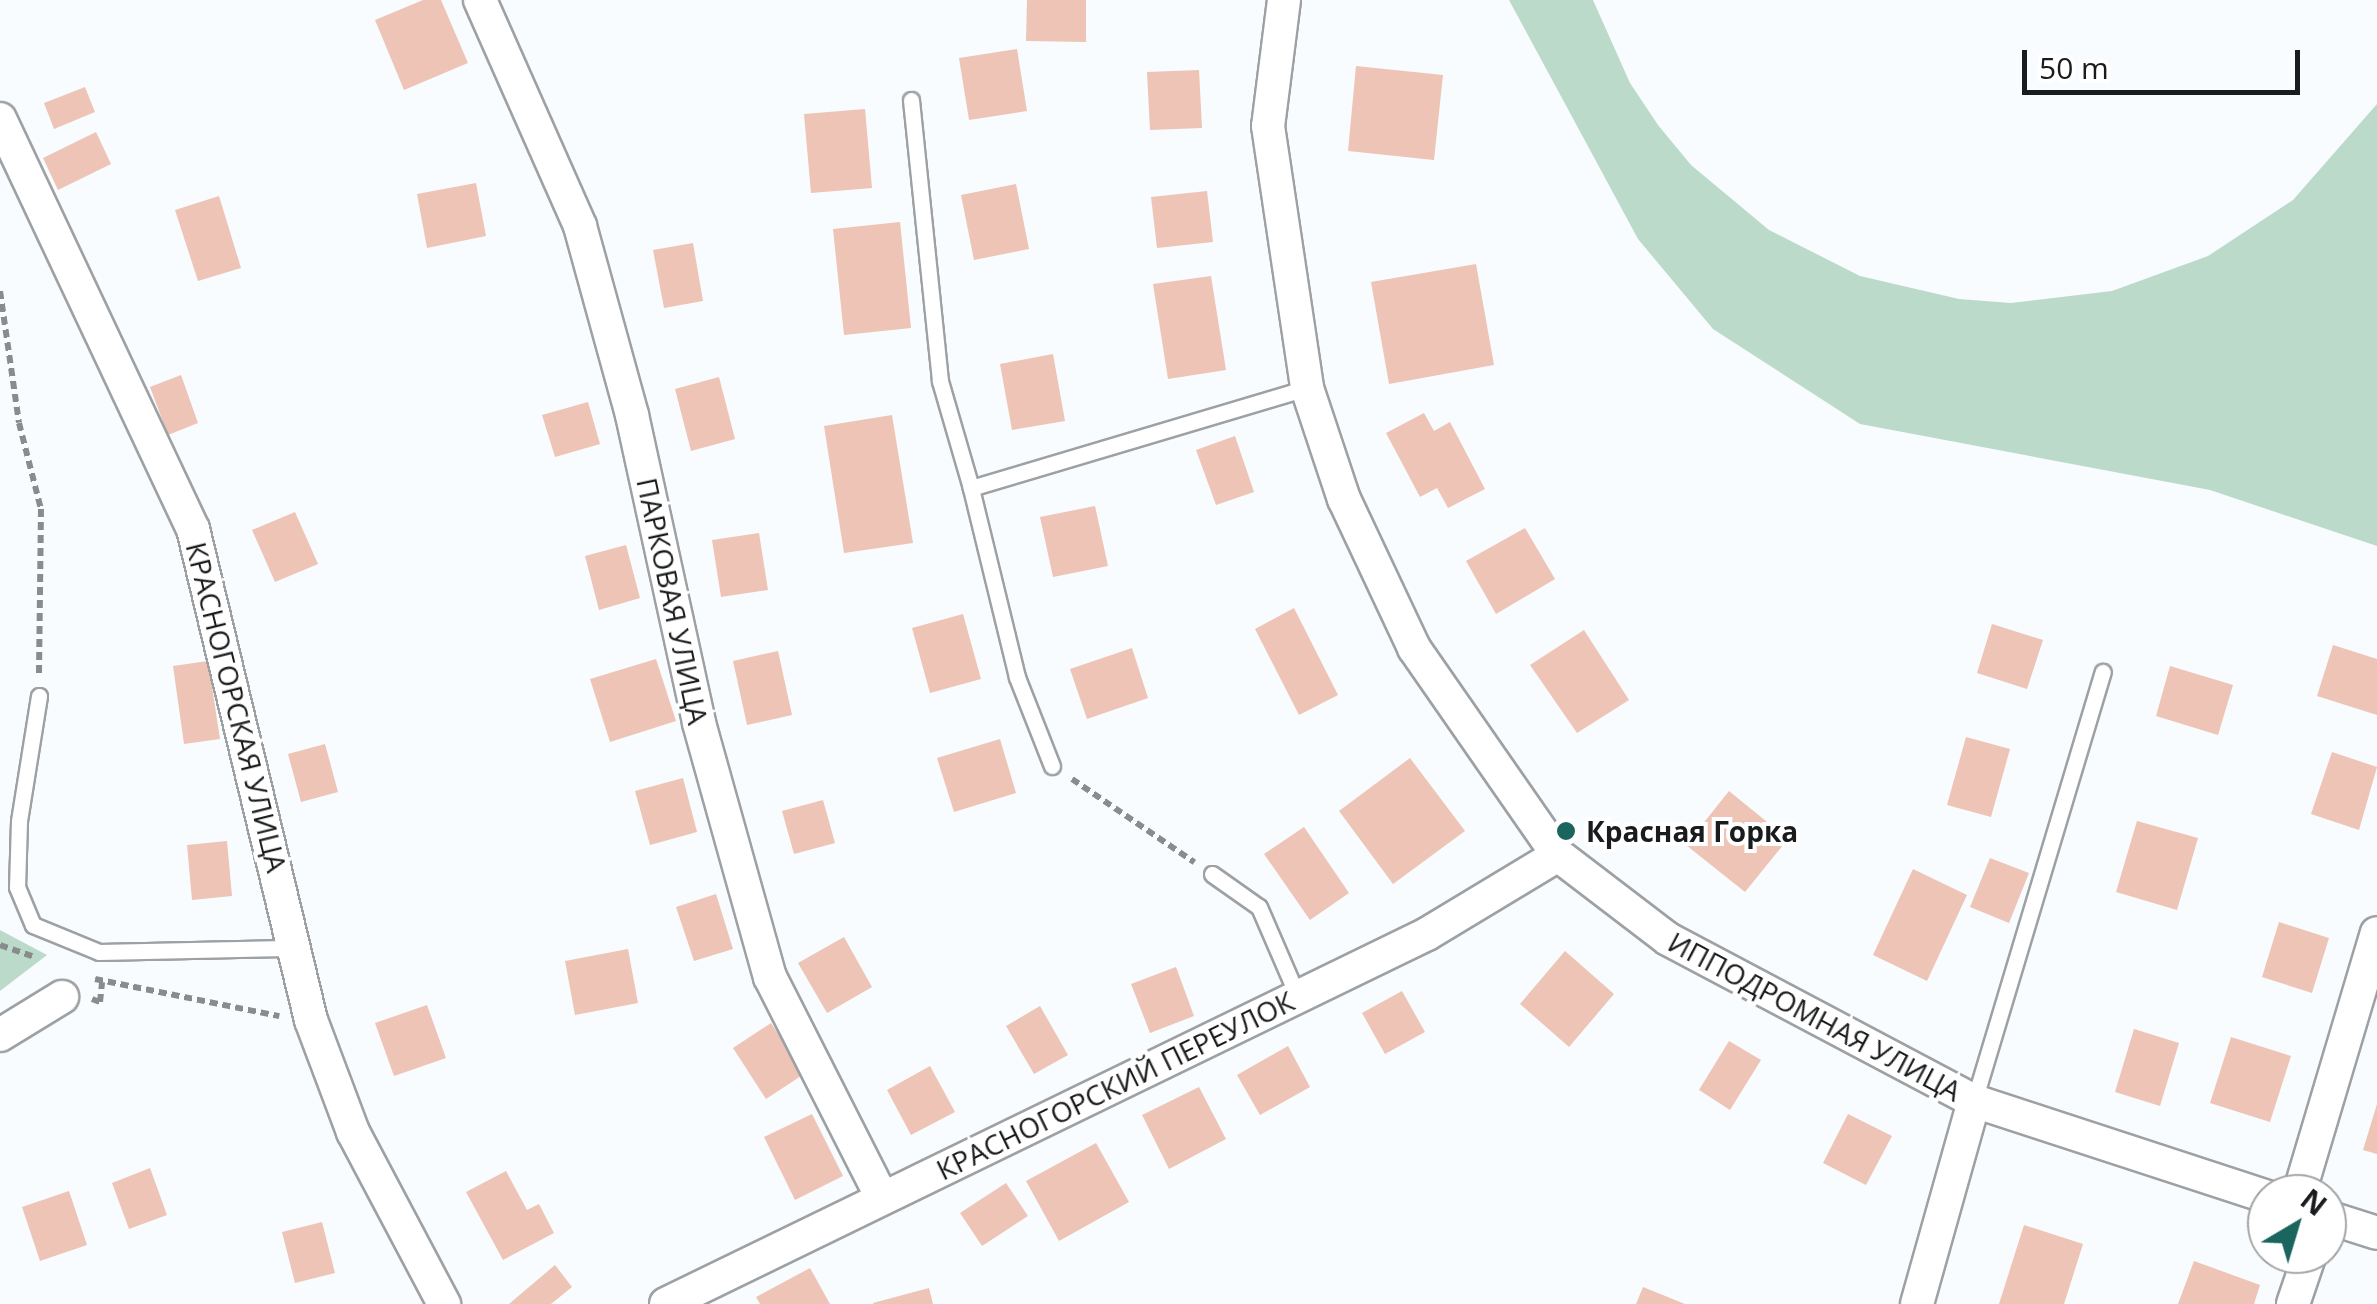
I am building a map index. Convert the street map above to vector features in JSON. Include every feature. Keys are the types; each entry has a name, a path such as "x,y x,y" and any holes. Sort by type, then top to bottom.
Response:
{"street":[{"name":"ПАРКОВАЯ УЛИЦА","path":"480,0 580,226 632,415 698,723 770,977 881,1196"},
{"name":"ИППОДРОМНАЯ УЛИЦА","path":"1284,0 1268,126 1307,388 1344,499 1414,648 1558,855 1668,939 1804,1017 1974,1100 1917,1304"},
{"name":"КРАСНОГОРСКАЯ УЛИЦА","path":"0,119 193,530 297,948 311,1020 353,1132 444,1304"},
{"name":"КРАСНОГОРСКИЙ ПЕРЕУЛОК","path":"666,1304 881,1196 1428,934 1558,855"},
{"path":"2304,1174 2377,934"},
{"path":"0,1035 62,997"},
{"path":"1974,1100 2247,1190"},
{"path":"2347,1223 2377,1233"},
{"path":"2293,1304 2303,1274"}],"lane":[{"path":"911,100 940,381 972,488 1017,676 1052,766"},
{"path":"972,488 1307,388"},
{"path":"1974,1100 2102,672"},
{"path":"38,696 19,821 17,887 33,924 98,952 297,948"},
{"path":"1212,874 1259,908 1298,997"}],"path":[{"path":"0,291 19,423 41,509 38,696"},
{"path":"1052,766 1212,874"},
{"path":"100,1002 102,982 174,1000 311,1020"}],"green space":[{"path":"1509,0 1593,0 1630,83 1658,125 1691,165 1769,230 1860,276 1959,299 2011,303 2112,291 2208,256 2293,200 2377,104 2377,546 2210,490 1860,424 1713,329 1638,239"},
{"path":"0,930 47,955 0,991"}],"building":[{"path":"423,0 441,0 468,63 404,90 375,20"},
{"path":"1027,0 1086,0 1086,42 1026,41"},
{"path":"1017,49 1027,111 969,120 959,58"},
{"path":"1356,66 1443,75 1434,160 1348,151"},
{"path":"1199,70 1202,128 1150,130 1147,72"},
{"path":"85,87 95,112 54,129 44,103"},
{"path":"865,109 872,188 811,193 804,114"},
{"path":"96,132 111,164 58,190 43,158"},
{"path":"476,183 486,236 427,248 417,194"},
{"path":"1016,184 1029,249 974,260 961,195"},
{"path":"1207,191 1213,242 1157,248 1151,197"},
{"path":"219,196 241,268 198,281 175,210"},
{"path":"900,222 911,328 844,335 833,229"},
{"path":"693,243 703,301 664,308 653,250"},
{"path":"1476,264 1494,365 1389,384 1371,282"},
{"path":"1211,276 1226,370 1168,379 1153,284"},
{"path":"1053,354 1065,421 1012,430 1000,364"},
{"path":"181,375 198,423 168,435 150,387"},
{"path":"719,377 735,439 691,451 675,389"},
{"path":"588,402 600,444 555,457 542,415"},
{"path":"1424,413 1434,431 1450,422 1485,489 1448,508 1437,488 1420,497 1386,433"},
{"path":"892,415 913,543 844,553 824,426"},
{"path":"1235,436 1254,492 1216,505 1196,450"},
{"path":"1095,506 1108,566 1053,577 1040,517"},
{"path":"295,512 318,564 275,582 252,530"},
{"path":"1525,528 1555,579 1496,614 1466,561"},
{"path":"759,533 768,590 721,597 712,540"},
{"path":"626,545 640,598 599,610 585,556"},
{"path":"1294,608 1338,695 1299,715 1255,629"},
{"path":"963,614 981,679 930,693 912,628"},
{"path":"1992,624 2043,640 2027,689 1977,673"},
{"path":"1584,630 1629,700 1577,733 1530,665"},
{"path":"2333,645 2377,659 2377,715 2317,696"},
{"path":"1132,648 1148,698 1087,719 1070,669"},
{"path":"778,651 792,715 747,725 733,661"},
{"path":"656,659 676,721 610,742 590,679"},
{"path":"208,661 220,739 184,744 173,666"},
{"path":"2170,666 2233,685 2218,735 2156,716"},
{"path":"1966,737 2010,749 1991,817 1947,805"},
{"path":"1000,739 1016,793 954,812 937,758"},
{"path":"325,744 338,792 301,802 288,754"},
{"path":"2332,752 2377,767 2359,830 2311,814"},
{"path":"1410,758 1465,831 1393,884 1339,811"},
{"path":"683,778 697,832 650,845 635,791"},
{"path":"1729,791 1788,839 1745,892 1686,845"},
{"path":"823,800 835,843 794,854 782,811"},
{"path":"2137,821 2198,838 2177,910 2116,892"},
{"path":"1304,827 1349,893 1310,920 1264,854"},
{"path":"227,841 232,896 192,900 187,845"},
{"path":"1990,858 2029,873 2009,923 1970,907"},
{"path":"1913,869 1967,895 1927,981 1873,955"},
{"path":"716,894 733,949 694,961 676,907"},
{"path":"2279,922 2329,938 2312,993 2262,977"},
{"path":"844,937 872,987 827,1013 798,963"},
{"path":"628,949 638,1003 575,1015 565,961"},
{"path":"1565,951 1614,994 1569,1047 1520,1004"},
{"path":"1176,967 1194,1016 1150,1033 1131,984"},
{"path":"1402,991 1425,1032 1385,1054 1362,1013"},
{"path":"427,1005 446,1058 394,1076 375,1023"},
{"path":"1040,1006 1068,1055 1034,1074 1006,1026"},
{"path":"771,1023 804,1074 766,1099 733,1048"},
{"path":"2134,1029 2179,1043 2160,1106 2115,1092"},
{"path":"2231,1037 2291,1056 2270,1122 2210,1103"},
{"path":"1729,1041 1761,1060 1730,1110 1699,1090"},
{"path":"1288,1046 1310,1087 1260,1115 1237,1075"},
{"path":"930,1066 955,1112 911,1135 887,1090"},
{"path":"1199,1087 1226,1139 1169,1169 1142,1115"},
{"path":"2377,1104 2377,1154 2363,1150"},
{"path":"812,1114 843,1176 795,1200 764,1137"},
{"path":"1848,1114 1892,1136 1866,1185 1823,1163"},
{"path":"1096,1143 1129,1202 1059,1241 1026,1181"},
{"path":"150,1168 167,1215 129,1229 112,1183"},
{"path":"506,1171 527,1210 539,1204 554,1233 503,1260 466,1192"},
{"path":"1006,1183 1028,1216 982,1246 960,1213"},
{"path":"69,1191 87,1245 40,1261 22,1207"},
{"path":"322,1222 335,1273 295,1283 282,1232"},
{"path":"2024,1225 2083,1244 2064,1304 1999,1304"},
{"path":"2194,1261 2260,1285 2254,1304 2178,1304"},
{"path":"555,1265 572,1287 551,1304 509,1304"},
{"path":"810,1268 830,1304 760,1304 756,1297"},
{"path":"1643,1287 1685,1304 1636,1304"},
{"path":"929,1288 933,1304 873,1304 873,1303"}],"place":[{"name":"Красная Горка","path":"1566,831"}]}
